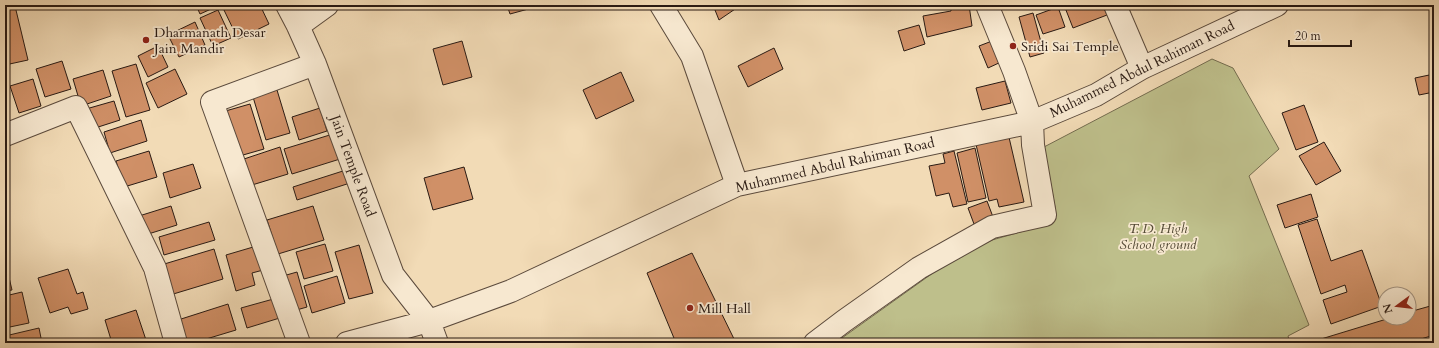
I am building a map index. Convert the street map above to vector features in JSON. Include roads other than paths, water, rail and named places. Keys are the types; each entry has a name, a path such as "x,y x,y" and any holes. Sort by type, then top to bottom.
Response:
{"street":[{"name":"Jain Temple Road","path":"287,5 315,64 393,276 430,321"},
{"path":"298,26 327,5"},
{"path":"661,5 692,56 737,185"},
{"path":"815,343 919,268 992,227 1045,215 1033,144 1032,122 1014,70 987,5"},
{"path":"1114,5 1142,68"},
{"name":"Muhammed Abdul Rahiman Road","path":"347,343 430,321 511,291 737,185 1032,122 1096,95 1142,68 1277,5"},
{"path":"299,343 212,102 315,64"},
{"path":"5,135 76,107 155,268 176,343"},
{"path":"430,321 437,343"}],"place":[{"name":"Dharmanath Desar Jain Mandir","path":"146,40"},
{"name":"Sridi Sai Temple","path":"1013,46"},
{"name":"Mill Hall","path":"690,308"}],"park label":[{"name":"T. D. High School ground","path":"1158,236"}]}
